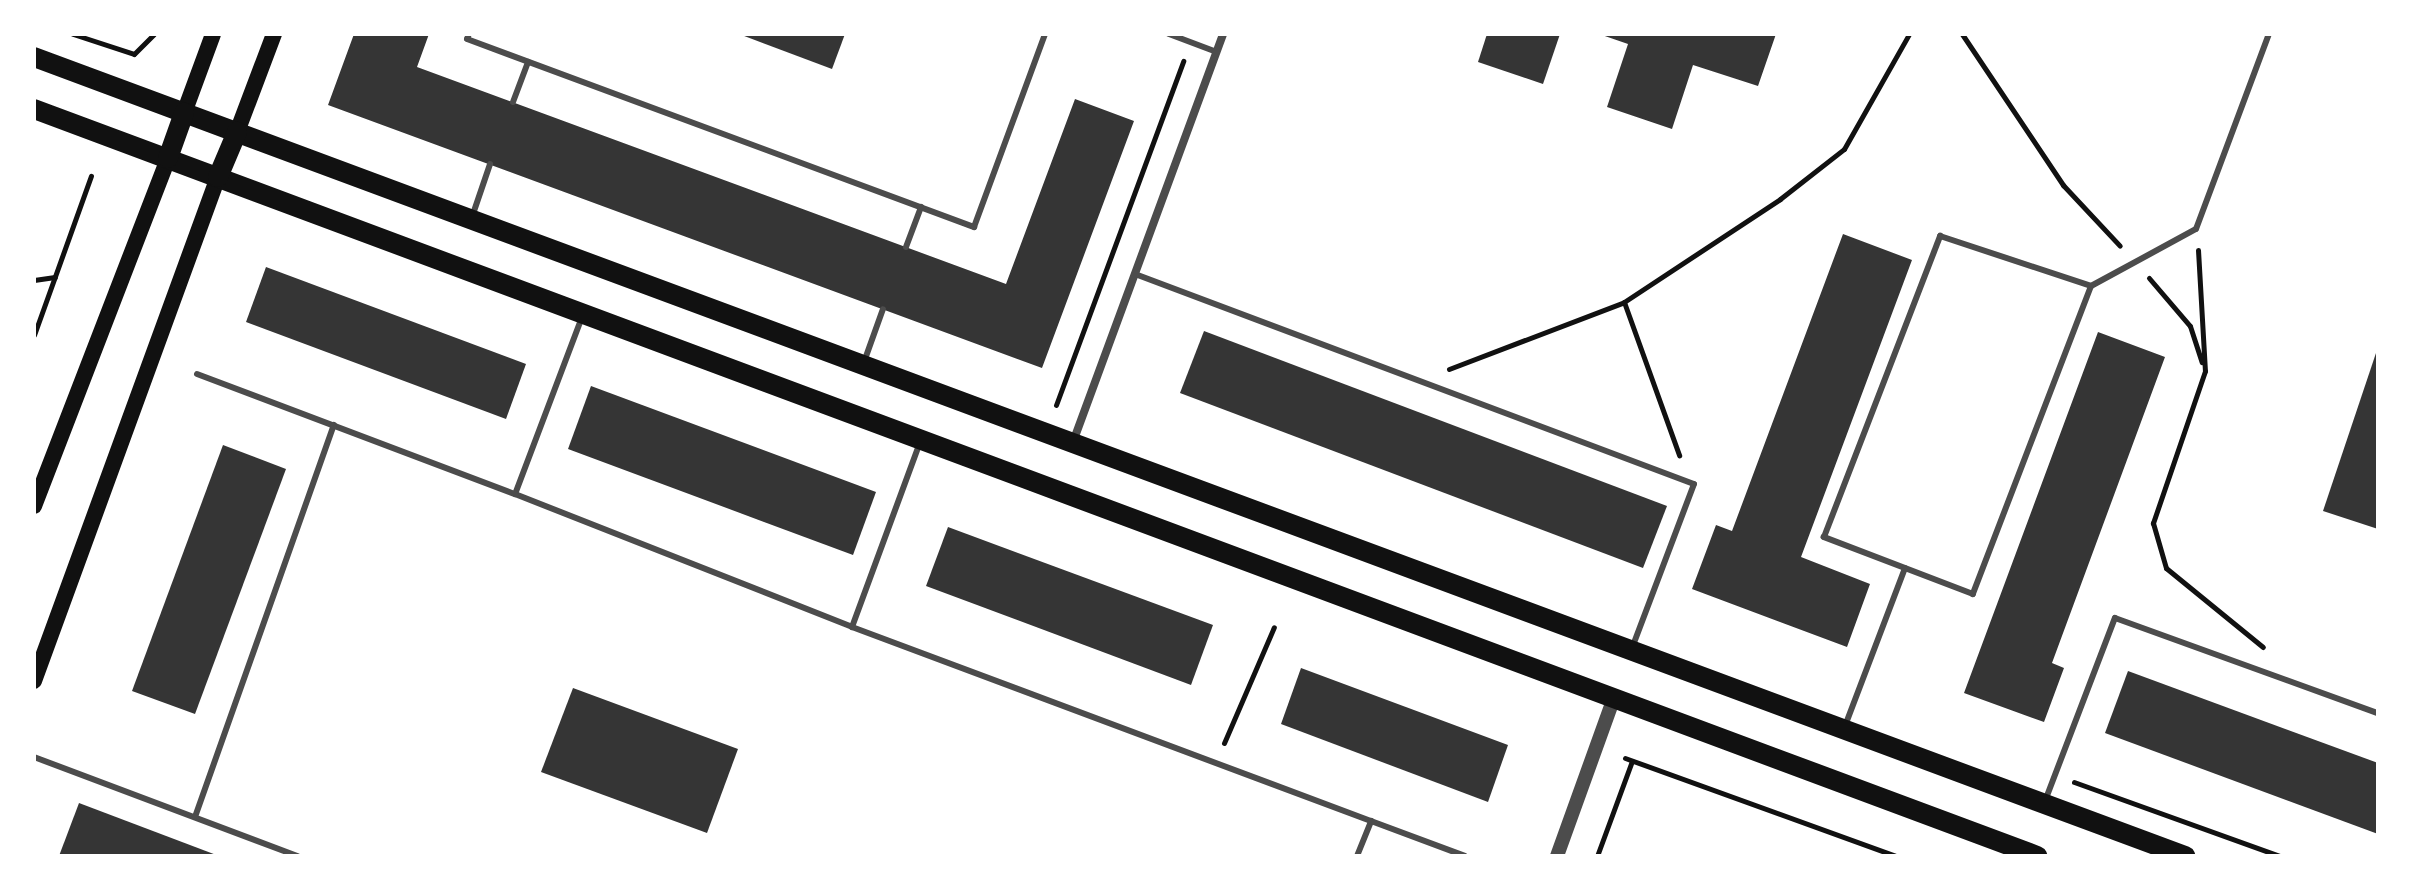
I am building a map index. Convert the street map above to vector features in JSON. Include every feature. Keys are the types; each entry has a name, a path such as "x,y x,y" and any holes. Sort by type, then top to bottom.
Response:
{"main road":[{"path":"34,506 213,34"},
{"path":"34,681 218,177 274,34"},
{"path":"34,57 2185,856"},
{"path":"34,109 2037,856"}],"street":[{"path":"1073,443 1223,34"},
{"path":"1557,856 1614,698"}],"lane":[{"path":"469,34 467,39 974,227 1045,34"},
{"path":"1169,34 1217,52"},
{"path":"2091,286 1940,236 1824,537 1973,594 2091,286 2196,229 2269,34"},
{"path":"513,102 528,62"},
{"path":"471,219 490,164"},
{"path":"906,247 921,207"},
{"path":"1135,274 1694,484 1631,650"},
{"path":"863,365 883,309"},
{"path":"515,494 583,314"},
{"path":"197,374 515,494 852,627 1465,856"},
{"path":"195,817 334,425"},
{"path":"852,627 921,439"},
{"path":"1843,729 1905,568"},
{"path":"2044,804 2115,618 2378,713"},
{"path":"34,757 298,856"},
{"path":"1357,856 1371,821"}],"path":[{"path":"73,34 134,54 154,34"},
{"path":"1418,380 1554,332 1624,302 1780,199 1844,149 1909,34"},
{"path":"1962,34 2063,185 2190,326 2205,371"},
{"path":"1056,405 1191,42"},
{"path":"34,335 91,176"},
{"path":"2196,229 2205,371 2153,523 2166,568 2270,653"},
{"path":"34,280 55,277"},
{"path":"1624,302 1672,441 1694,484"},
{"path":"1215,763 1274,627"},
{"path":"1597,856 1628,760 1895,856"}],"building":[{"path":"354,34 429,34 417,67 1006,284 1075,99 1134,121 1042,368 328,105"},
{"path":"739,34 845,34 832,69"},
{"path":"1487,34 1560,34 1543,84 1478,62"},
{"path":"1599,34 1776,34 1758,86 1693,65 1672,129 1607,107 1628,44"},
{"path":"1843,234 1912,260 1801,557 1870,584 1847,647 1692,589 1716,525 1732,531"},
{"path":"266,267 526,364 506,419 246,322"},
{"path":"1204,331 1667,506 1643,568 1180,393"},
{"path":"2098,332 2165,357 2052,663 2064,668 2044,722 1964,693"},
{"path":"2378,350 2378,529 2323,511"},
{"path":"591,386 876,492 853,555 568,449"},
{"path":"223,445 286,469 195,714 132,691"},
{"path":"948,527 1213,625 1191,685 926,586"},
{"path":"1301,668 1508,745 1488,802 1281,724"},
{"path":"2128,671 2378,763 2378,834 2105,733"},
{"path":"573,688 738,749 707,833 541,772"},
{"path":"79,803 219,856 59,856"}]}
